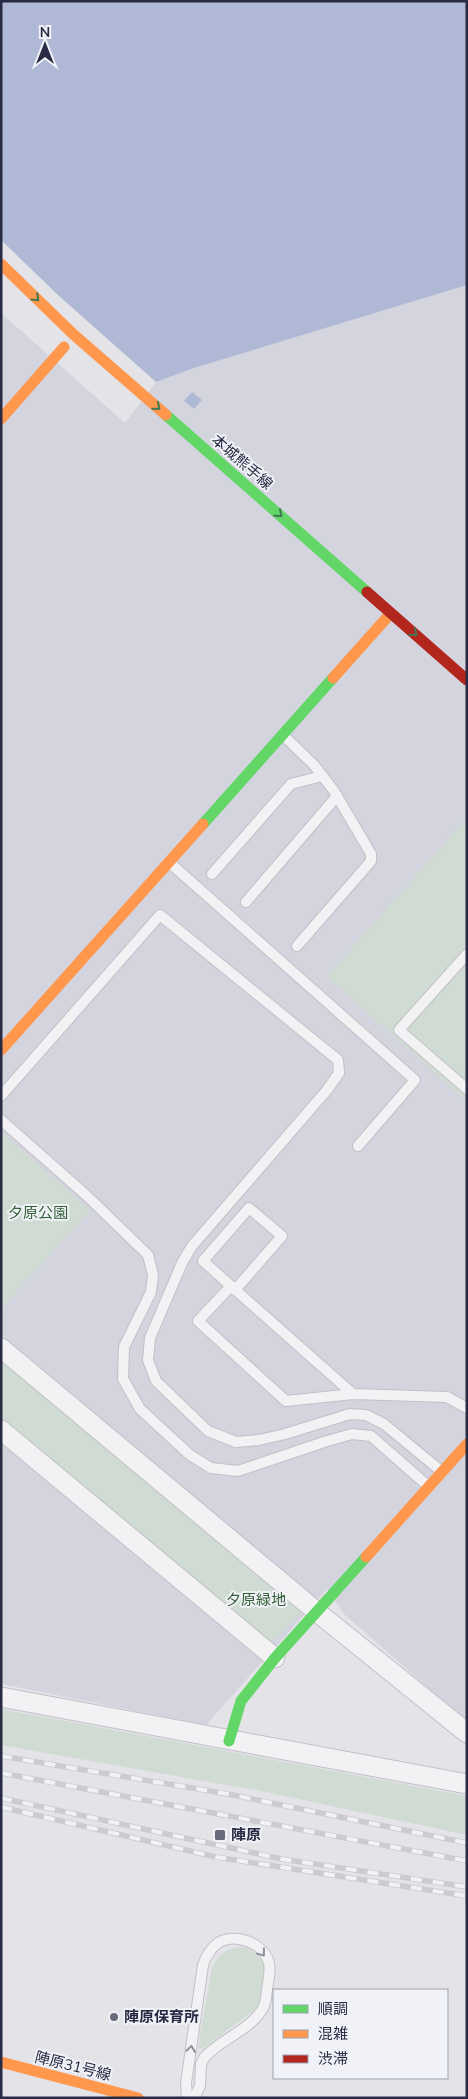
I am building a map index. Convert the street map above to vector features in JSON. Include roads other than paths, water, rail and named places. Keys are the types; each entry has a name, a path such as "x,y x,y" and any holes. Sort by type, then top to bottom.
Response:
{"street":[{"name":"本城熊手線","path":"1,264 73,334 467,680"},
{"path":"1,418 64,347"},
{"path":"1,1050 391,612"},
{"path":"1,1348 317,1612 467,1733"},
{"path":"1,1430 275,1658"},
{"path":"229,1741 241,1701 275,1658 467,1444"},
{"path":"1,1697 467,1784"},
{"name":"陣原31号線","path":"1,2062 138,2098"}],"lane":[{"path":"282,734 322,776 338,796 371,854 371,861 297,946"},
{"path":"212,874 292,784 322,776"},
{"path":"246,902 338,796"},
{"path":"169,862 415,1080 358,1146"},
{"path":"1,1096 160,915 338,1060 339,1073 328,1090 192,1246 182,1263 150,1338 148,1360 156,1381 208,1431 236,1442 285,1434 350,1414 366,1415 384,1424 442,1472"},
{"path":"467,954 399,1030 467,1089"},
{"path":"1,1120 86,1195 148,1256 153,1275 151,1292 124,1346 123,1379 140,1409 190,1455 211,1468 238,1471 327,1440 352,1434 371,1436 428,1487"},
{"path":"353,1394 233,1288 203,1261 250,1208 282,1236 233,1288 198,1321 286,1401 353,1394 447,1397 467,1408"},
{"path":"187,2098 186,2083 203,1965 207,1955 220,1942 229,1939 249,1941 265,1953 269,1963 270,1973 265,2004 252,2020 204,2058 201,2064 200,2086 194,2098"}],"water":[{"path":"1,1 467,1 467,285 194,368 156,382 58,295 1,240"},
{"path":"192,392 202,400 194,409 184,401"}],"railway":[{"path":"1,1756 228,1794 467,1843"},
{"path":"1,1773 467,1861"},
{"path":"1,1798 282,1859 467,1887"},
{"path":"1,1807 216,1857 467,1896"}],"place":[{"name":"陣原","path":"220,1835"},
{"name":"陣原保育所","path":"114,2017"}],"park label":[{"name":"夕原公園","path":"38,1213"},
{"name":"夕原緑地","path":"256,1600"}]}
